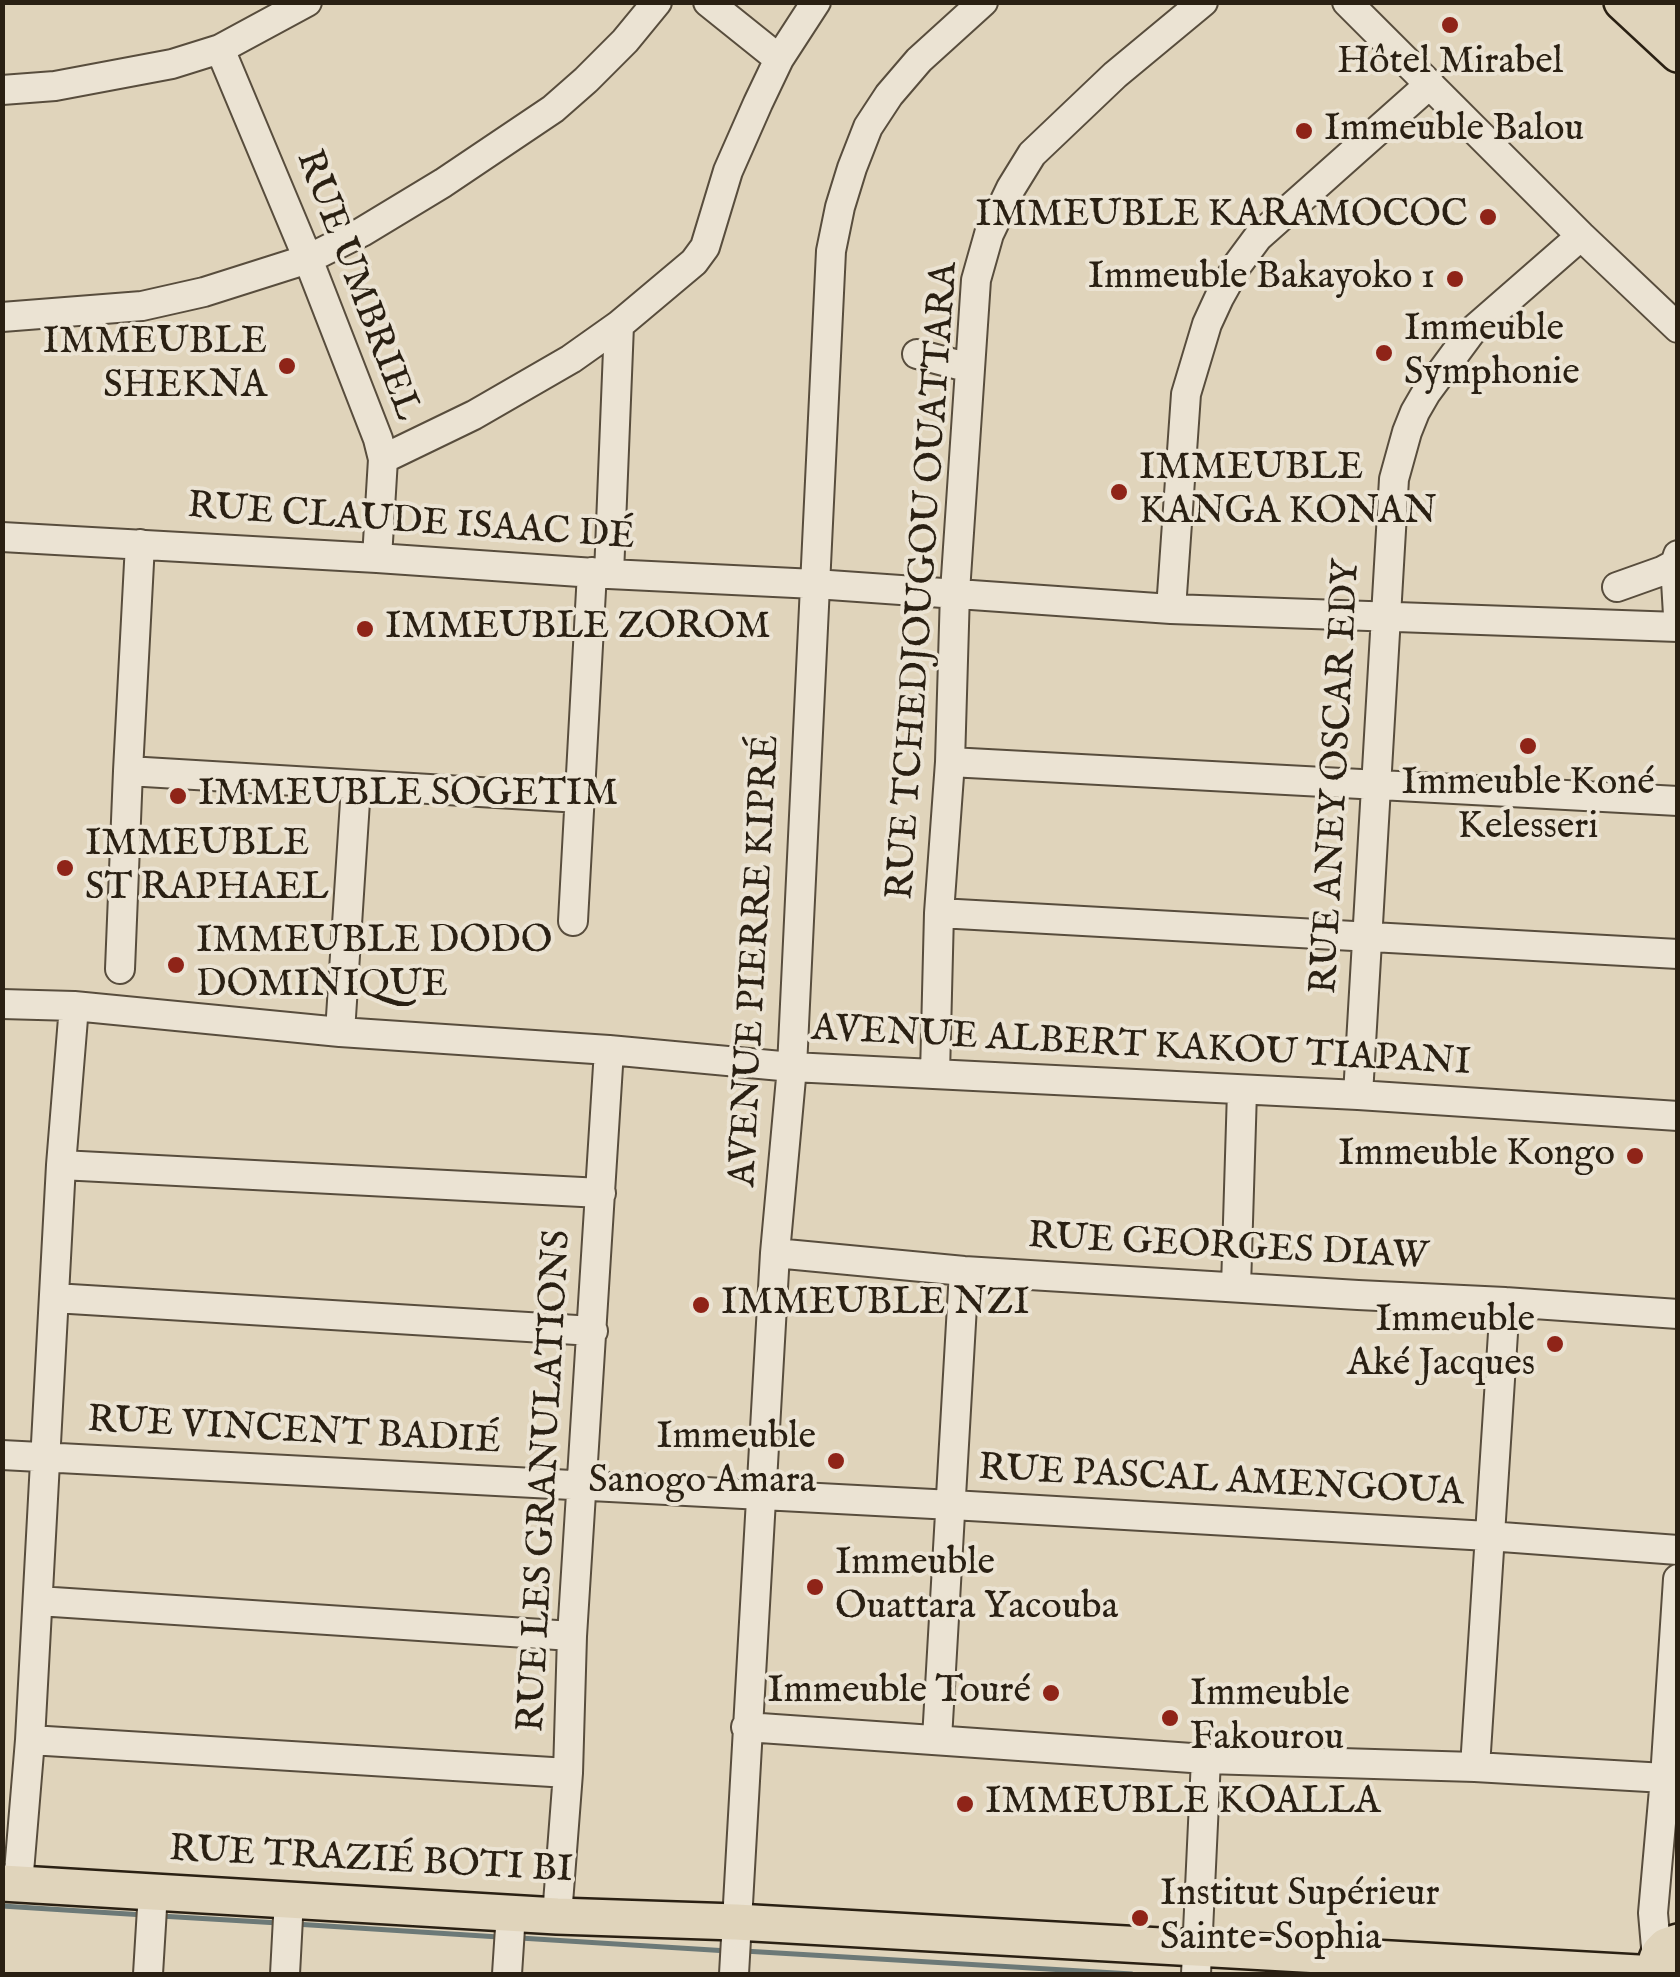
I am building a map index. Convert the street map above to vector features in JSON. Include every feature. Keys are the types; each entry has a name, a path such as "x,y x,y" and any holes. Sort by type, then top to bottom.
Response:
{"main road":[{"path":"1622,2 1678,54"},
{"path":"1664,2 1678,14"},
{"name":"RUE TRAZIÉ BOTI BI","path":"10,1884 557,1916 736,1922 1197,1962 1665,1959"}],"street":[{"path":"2,90 55,86 172,64 220,49 307,2"},
{"path":"2,317 142,306 204,292 308,258 362,232 553,109 599,67 657,2"},
{"path":"708,2 780,60"},
{"path":"383,459 533,383 619,325 694,262 705,247 728,171 780,60 816,2"},
{"name":"AVENUE PIERRE KIPRÉ","path":"734,1974 776,1253 792,1067 831,251 840,206 868,127 919,60 983,2"},
{"name":"RUE TCHEDJOUGOU OUATTARA","path":"934,1074 955,592 976,280 989,234 1032,154 1203,2"},
{"path":"1348,2 1580,236 1678,328"},
{"name":"RUE UMBRIEL","path":"220,49 308,258 378,439 383,459 377,558"},
{"path":"1170,609 1186,394 1219,298 1258,236 1430,84"},
{"name":"RUE ANEY OSCAR EDY","path":"1358,1094 1394,479 1406,432 1426,393 1471,332 1580,236"},
{"path":"572,921 619,325"},
{"path":"917,354 970,368"},
{"name":"RUE CLAUDE ISAAC DÉ","path":"2,538 955,592 1170,609 1678,627"},
{"path":"120,969 140,544"},
{"path":"1617,587 1662,571 1676,559"},
{"path":"1676,559 1678,616"},
{"path":"950,762 1678,801"},
{"path":"128,771 580,798"},
{"path":"340,1032 356,786"},
{"path":"939,913 1678,954"},
{"name":"AVENUE ALBERT KAKOU TIAPANI","path":"2,1004 74,1006 340,1032 792,1067 1358,1094 1678,1116"},
{"path":"10,1884 30,1740 74,1006"},
{"name":"RUE LES GRANULATIONS","path":"557,1916 609,1050"},
{"path":"1236,1287 1242,1090"},
{"path":"62,1165 601,1192"},
{"name":"RUE GEORGES DIAW","path":"776,1253 964,1271 1678,1314"},
{"path":"937,1739 964,1271"},
{"path":"54,1298 592,1331"},
{"path":"1475,1767 1505,1302"},
{"name":"RUE VINCENT BADIÉ","path":"2,1455 761,1496"},
{"name":"RUE PASCAL AMENGOUA","path":"761,1496 1678,1550"},
{"path":"1665,1959 1653,1914 1678,1579"},
{"path":"38,1601 572,1636"},
{"path":"746,1727 1206,1759 1475,1767 1665,1778"},
{"path":"30,1740 568,1773"},
{"path":"1197,1962 1206,1759"},
{"path":"148,1974 154,1892"},
{"path":"284,1974 289,1899"},
{"path":"507,1974 511,1913"}],"waterway":[{"path":"2,1906 144,1915"},
{"path":"160,1916 279,1923"},
{"path":"295,1924 499,1937"},
{"path":"520,1938 728,1951"},
{"path":"744,1951 1132,1974"}],"place":[{"name":"Hôtel Mirabel","path":"1450,25"},
{"name":"Immeuble Balou","path":"1304,131"},
{"name":"IMMEUBLE KARAMOCOC","path":"1488,217"},
{"name":"Immeuble Bakayoko 1","path":"1455,279"},
{"name":"Immeuble Symphonie","path":"1384,353"},
{"name":"IMMEUBLE SHEKNA","path":"287,366"},
{"name":"IMMEUBLE KANGA KONAN","path":"1119,492"},
{"name":"IMMEUBLE ZOROM","path":"365,629"},
{"name":"Immeuble Koné Kelesseri","path":"1528,746"},
{"name":"IMMEUBLE SOGETIM","path":"178,796"},
{"name":"IMMEUBLE ST RAPHAEL","path":"65,868"},
{"name":"IMMEUBLE DODO DOMINIQUE","path":"176,965"},
{"name":"Immeuble Kongo","path":"1635,1156"},
{"name":"IMMEUBLE NZI","path":"701,1305"},
{"name":"Immeuble Aké Jacques","path":"1555,1344"},
{"name":"Immeuble Sanogo Amara","path":"836,1461"},
{"name":"Immeuble Ouattara Yacouba","path":"815,1587"},
{"name":"Immeuble Touré","path":"1051,1693"},
{"name":"Immeuble Fakourou","path":"1170,1718"},
{"name":"IMMEUBLE KOALLA","path":"965,1804"},
{"name":"Institut Supérieur Sainte-Sophia","path":"1140,1918"}]}
